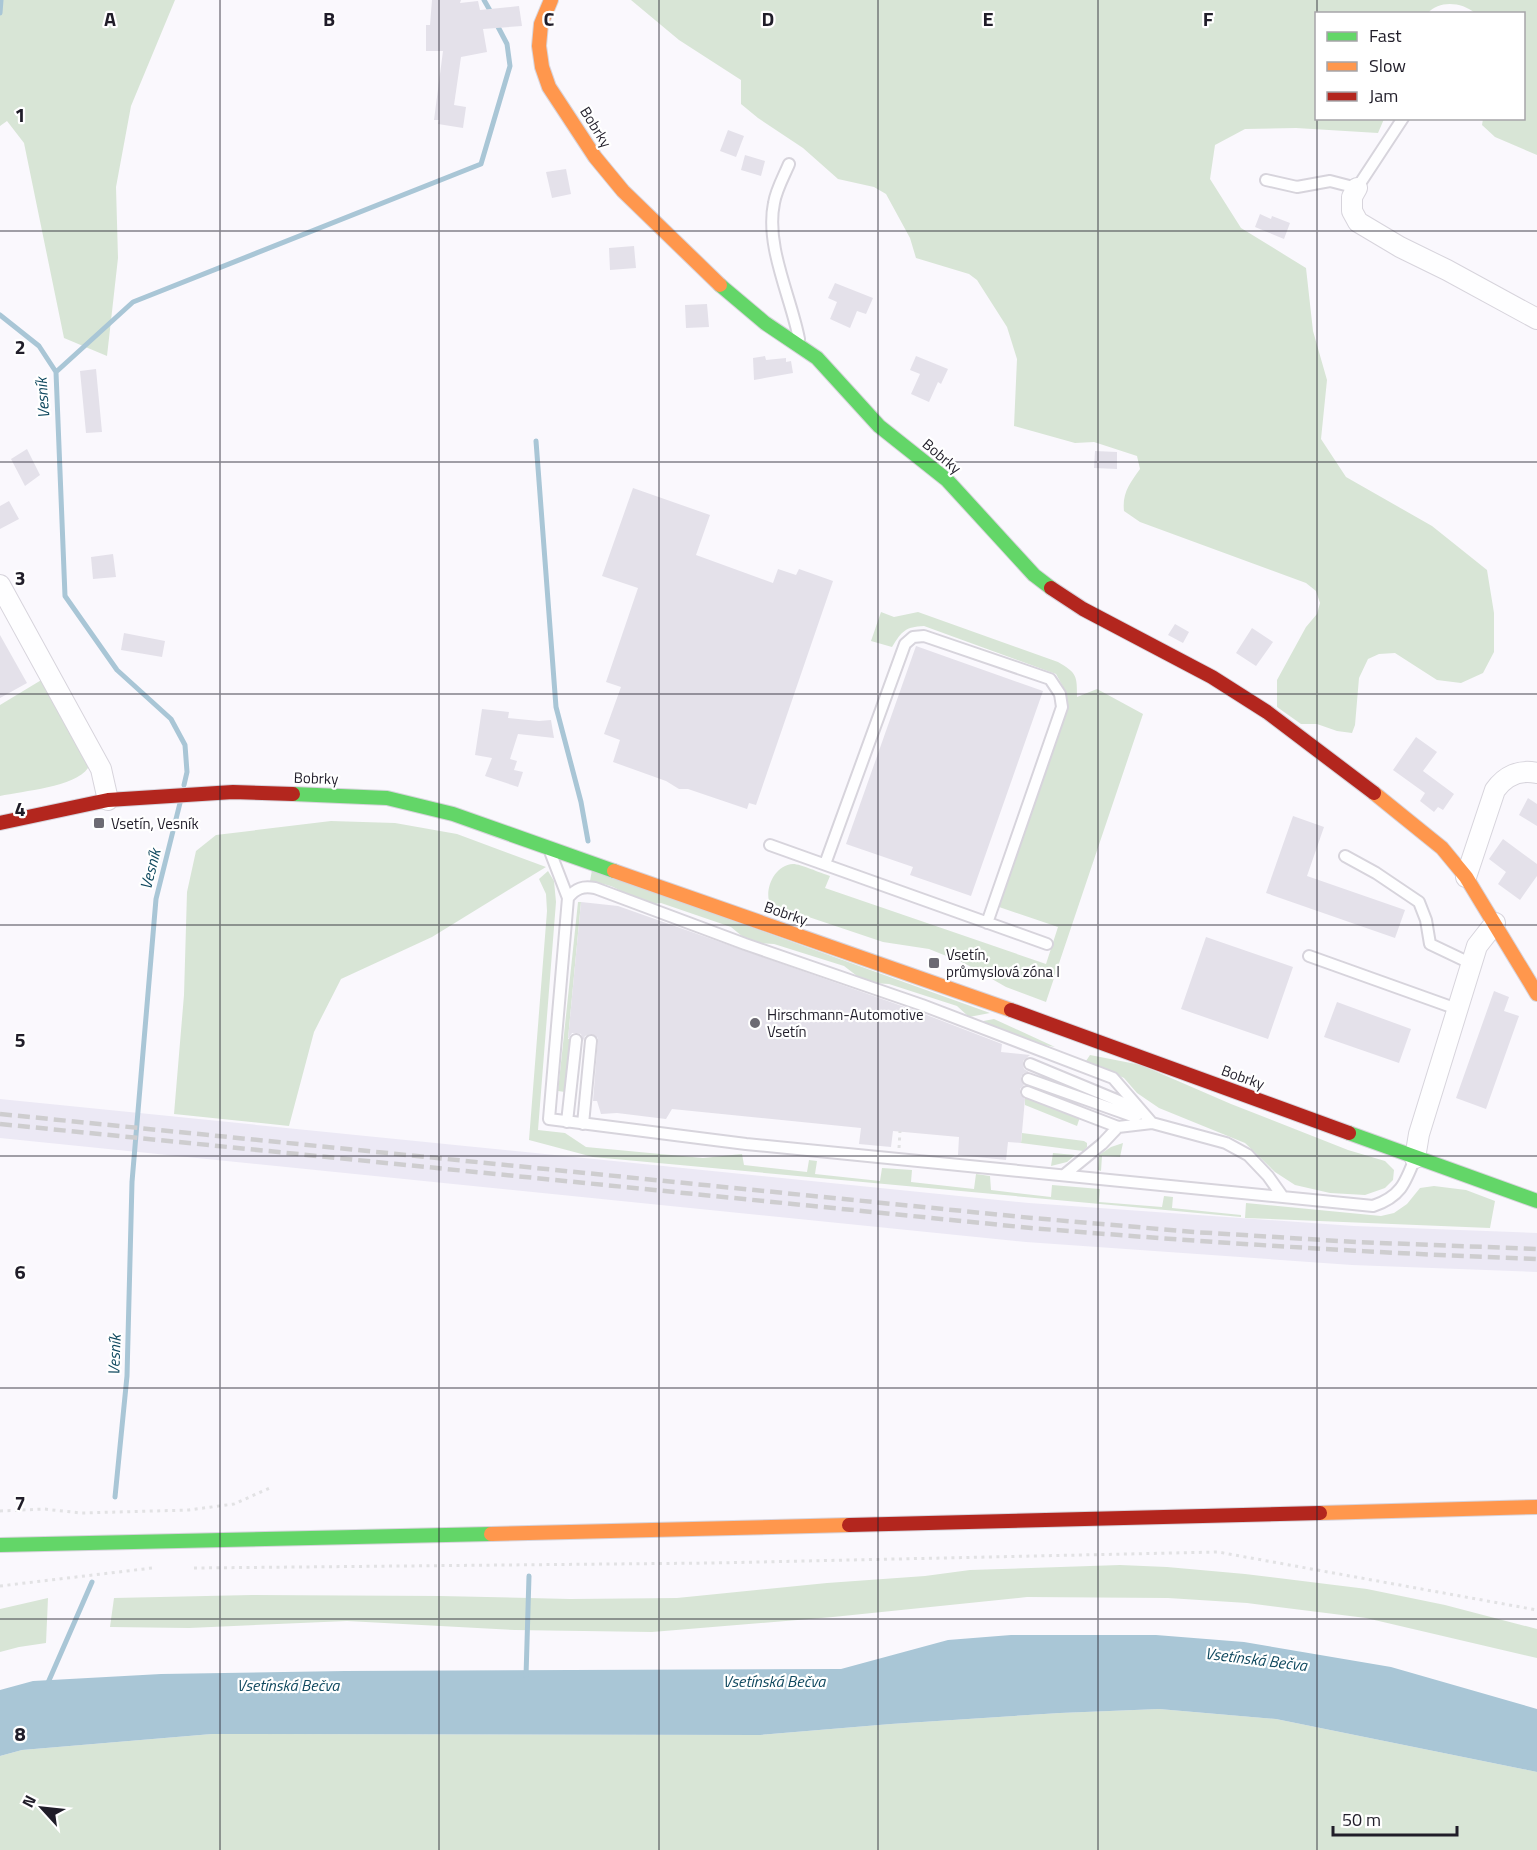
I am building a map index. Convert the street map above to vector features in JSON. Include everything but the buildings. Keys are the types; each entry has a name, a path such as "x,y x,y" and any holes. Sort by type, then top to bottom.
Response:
{"street":[{"name":"Bobrky","path":"551,0 542,24 539,46 542,67 549,87 595,157 623,191 733,297 765,323 817,358 879,426 947,480 1034,575 1083,609 1212,677 1267,712 1412,820 1442,848 1466,877 1537,994"},
{"path":"1357,188 1352,197 1352,212 1358,222 1400,247 1537,319"},
{"path":"0,585 101,769 108,800"},
{"path":"1466,877 1495,790 1502,781 1521,772 1537,772"},
{"name":"Bobrky","path":"0,824 108,800 233,792 387,798 453,814 1002,1007 1537,1201"},
{"path":"1415,1158 1419,1134 1477,946 1495,923"},
{"path":"0,1545 244,1541 1537,1507"}],"lane":[{"path":"1266,180 1297,187 1330,181 1357,188 1402,120"},
{"path":"789,164 774,203 773,225 775,246 800,346"},
{"path":"825,864 905,644 913,637 924,636 1050,679 1060,694 1062,707 987,923"},
{"path":"770,845 1047,944"},
{"path":"548,847 568,898 549,1119 746,1144 1373,1206 1389,1201 1405,1184 1415,1158"},
{"path":"1345,856 1376,873 1419,902 1426,920 1430,944 1472,964"},
{"path":"568,898 574,891 584,886 595,888 745,944 922,1005 1113,1078 1152,1123"},
{"path":"1309,956 1457,1009"},
{"path":"567,1122 576,1040"},
{"path":"583,1124 591,1041"},
{"path":"1030,1064 1119,1101 1152,1123"},
{"path":"1028,1079 1152,1123 1226,1143 1248,1155 1268,1176 1282,1197"},
{"path":"1027,1092 1118,1127 1152,1123"},
{"path":"1064,1175 1102,1144 1118,1127"}],"path":[{"path":"0,1511 44,1509 81,1513 189,1510 234,1504 272,1487"},
{"path":"185,1568 725,1562 1218,1552 1537,1610"},
{"path":"0,1586 152,1568"}],"shaded area":[{"path":"0,1099 1029,1203 1354,1226 1537,1233 1537,1272 1352,1265 1026,1242 0,1138"}],"green space":[{"path":"0,0 175,0 131,106 116,187 118,258 107,356 64,338 24,143 7,121 0,126"},
{"path":"631,0 1537,0 1537,155 1495,137 1482,125 1483,120 1525,120 1525,12 1474,12 1457,5 1444,4 1429,12 1315,12 1315,120 1384,120 1378,133 1296,128 1245,129 1215,145 1210,179 1241,228 1306,268 1313,331 1327,380 1321,439 1346,477 1432,526 1487,570 1494,613 1494,652 1483,673 1461,683 1437,680 1395,653 1379,654 1368,659 1359,678 1355,725 1352,733 1317,724 1301,724 1277,707 1277,680 1306,627 1317,614 1320,603 1316,591 1306,583 1140,522 1124,511 1126,493 1140,469 1137,456 1094,442 1075,443 1014,426 1017,359 1007,327 977,280 969,274 916,258 910,238 886,194 874,187 838,179 803,148 741,104 741,80 679,40"},
{"path":"881,612 894,617 918,612 1058,662 1075,676 1077,697 1097,689 1143,714 1046,1002 1006,987 964,963 929,949 883,942 770,904 768,892 772,879 786,865 796,864 830,876 825,888 1046,964 1058,927 999,907 1066,710 1067,694 1056,674 924,626 912,627 905,631 892,647 871,641"},
{"path":"43,679 86,758 88,768 72,780 61,784 0,796 0,705"},
{"path":"331,821 395,823 457,834 546,867 432,937 341,979 314,1032 289,1126 174,1114 184,995 187,892 196,851 216,835"},
{"path":"592,870 990,1013 969,1017 957,1006 889,984 873,983 861,979 844,966 774,944 760,943 743,937 731,927 661,903 648,904 638,901 605,884 590,881"},
{"path":"548,871 554,881 556,902 538,1130 565,1133 586,1147 703,1158 742,1154 744,1165 807,1172 809,1160 817,1161 815,1174 880,1181 882,1168 912,1170 911,1182 974,1189 976,1174 990,1176 991,1190 1051,1197 1052,1185 1100,1189 1099,1202 1162,1207 1164,1196 1173,1197 1172,1208 1241,1215 1241,1217 593,1157 529,1140 547,911 546,894 539,879"},
{"path":"578,902 581,902 565,1092 558,1091"},
{"path":"994,1019 1055,1047 1039,1044 978,1022"},
{"path":"1090,1055 1141,1065 1231,1104 1348,1150 1385,1161 1394,1170 1393,1180 1385,1188 1365,1195 1330,1193 1295,1185 1275,1172 1245,1143 1159,1108 1137,1093 1124,1078 1086,1061"},
{"path":"1025,1097 1080,1117 1077,1126 1025,1105"},
{"path":"1022,1133 1084,1141 1087,1147 1083,1151 1021,1143"},
{"path":"1123,1143 1120,1157 1102,1156 1101,1171 1098,1170 1099,1155"},
{"path":"1053,1153 1075,1155 1067,1162 1051,1166"},
{"path":"1434,1186 1466,1190 1495,1201 1490,1228 1245,1218 1246,1203 1381,1216 1394,1213 1407,1204 1420,1188"},
{"path":"1120,1565 1245,1574 1367,1589 1445,1605 1537,1629 1537,1658 1366,1618 1247,1603 1168,1598 1027,1597 833,1617 652,1632 515,1630 347,1621 189,1628 110,1627 114,1598 252,1595 677,1598 970,1570"},
{"path":"48,1598 46,1643 0,1652 0,1609"},
{"path":"1159,1709 1276,1719 1537,1772 1537,1850 0,1850 0,1756 22,1750 212,1734 760,1735 891,1724"}],"water":[{"name":"Vsetínská Bečva","path":"1011,1635 1156,1635 1244,1642 1391,1667 1537,1709 1537,1772 1276,1719 1159,1709 891,1724 760,1735 212,1734 22,1750 0,1756 0,1690 33,1681 161,1674 345,1671 841,1669 948,1640"}],"waterway":[{"name":"Vesník","path":"0,13 1,0"},
{"path":"484,0 492,14"},
{"path":"56,372 133,302 481,164 510,66 507,44 496,23"},
{"name":"Vesník","path":"0,315 39,346 56,372 65,596 117,670 171,719 185,745 187,772 184,785"},
{"path":"536,441 556,707 581,802 588,841"},
{"name":"Vesník","path":"115,1497 127,1376 132,1182 156,899 180,803"},
{"path":"526,1676 529,1576"},
{"name":"Vesník","path":"47,1685 92,1582"}],"railway":[{"path":"0,1114 1032,1218 1194,1232 1356,1242 1537,1249"},
{"path":"0,1124 1031,1228 1410,1254 1537,1259"}],"traffic: fast":[{"path":"720,285 765,323 817,358 879,426 947,480 1034,575 1051,588"},
{"path":"293,794 387,798 453,814 614,871"},
{"path":"1349,1133 1537,1201"},
{"path":"0,1545 491,1534"}],"traffic: slow":[{"path":"551,0 541,24 539,46 542,67 549,87 595,157 623,191 720,285"},
{"path":"1374,793 1442,848 1466,877 1537,994"},
{"path":"614,871 1011,1010"},
{"path":"1320,1513 1537,1507"},
{"path":"491,1534 849,1525"}],"traffic: jam":[{"path":"1051,588 1083,609 1212,677 1267,712 1374,793"},
{"path":"0,823 108,800 233,792 293,794"},
{"path":"1011,1010 1349,1133"},
{"path":"849,1525 1320,1513"}],"place":[{"name":"Vsetín, Vesník","path":"99,823"},
{"name":"Vsetín, průmyslová zóna I","path":"934,963"},
{"name":"Hirschmann-Automotive Vsetín","path":"755,1023"}]}
